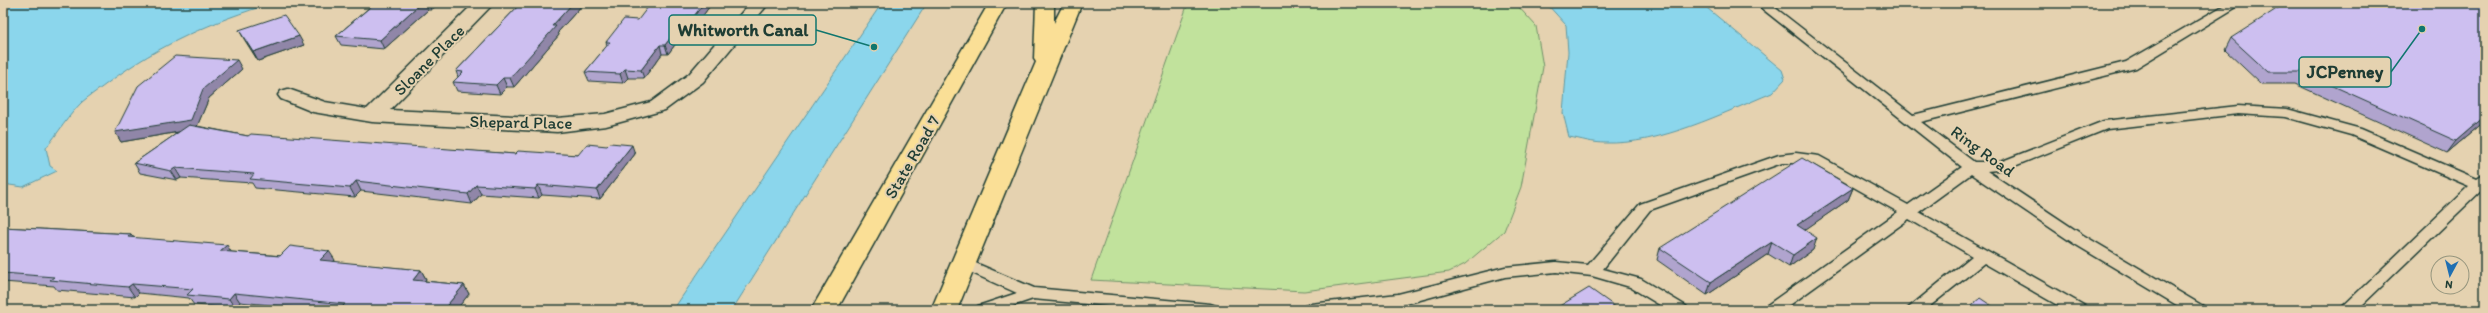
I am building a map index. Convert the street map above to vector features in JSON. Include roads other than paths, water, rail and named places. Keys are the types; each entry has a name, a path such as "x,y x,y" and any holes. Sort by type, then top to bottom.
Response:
{"main road":[{"name":"State Road 7","path":"824,310 998,3"},
{"path":"1044,64 1045,3"},
{"path":"944,310 966,264 1044,64 1073,3"}],"street":[{"name":"Sloane Place","path":"372,116 485,3"},
{"name":"Shepard Place","path":"288,95 320,108 372,116 557,125 606,120 658,106 696,78 760,3"}],"lane":[{"name":"Ring Road","path":"1761,3 1971,167 2078,239 2197,310"},
{"path":"1911,120 2131,65 2237,3"},
{"path":"1772,310 1971,167 2002,166 2104,124 2187,114 2238,110 2287,113 2356,132 2482,182 2347,310"},
{"path":"1592,271 1645,207 1748,172 1779,159 1796,157 1814,159 1910,211 1983,256 2079,310"},
{"path":"1914,310 1983,256"},
{"path":"966,264 1032,293 1210,310"},
{"path":"1311,310 1398,300 1505,272 1556,267 1592,271 1635,282 1680,310"},
{"path":"984,310 1032,293"}],"water":[{"path":"3,3 273,3 208,26 167,45 128,69 88,97 72,113 46,148 50,166 57,171 23,187 3,184"},
{"path":"882,3 927,3 732,310 673,310"},
{"path":"1546,3 1701,3 1782,70 1785,79 1772,93 1691,126 1647,139 1626,142 1600,143 1569,137 1563,113 1568,52 1566,25"}],"place":[{"name":"JCPenney","path":"2422,29"},
{"name":"Whitworth Canal","path":"874,47"}]}
